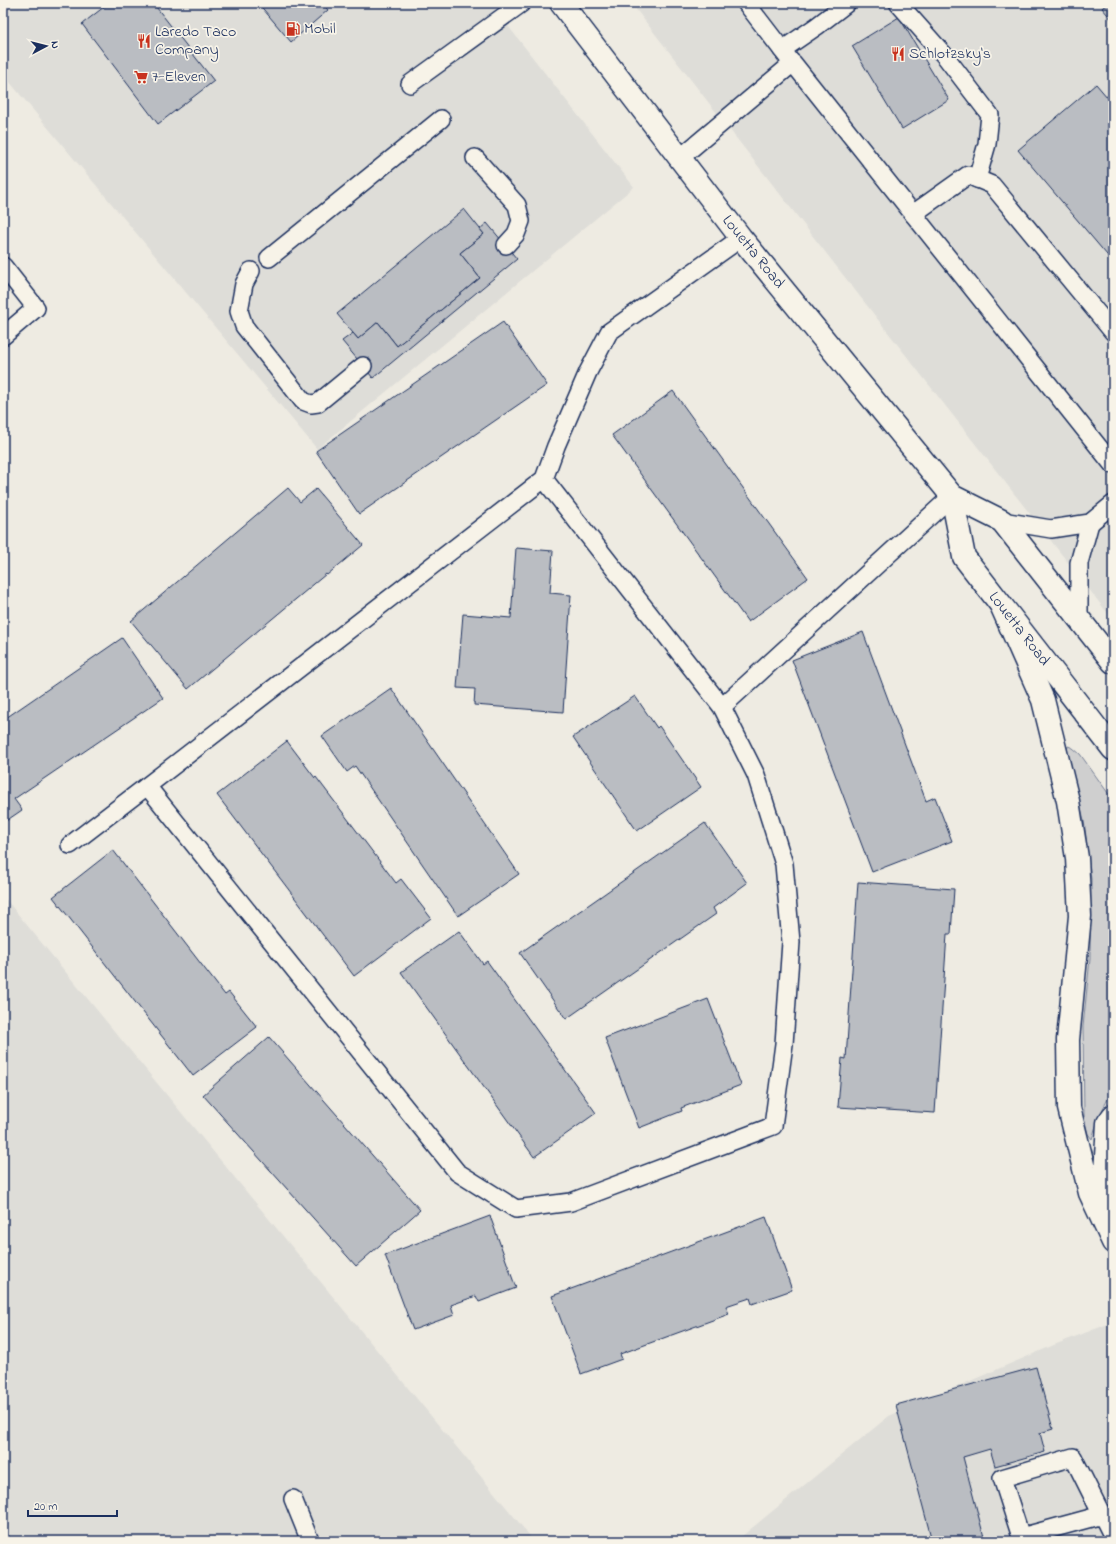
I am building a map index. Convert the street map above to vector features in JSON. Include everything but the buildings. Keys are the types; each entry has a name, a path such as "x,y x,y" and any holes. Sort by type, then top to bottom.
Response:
{"main road":[{"name":"Louetta Road","path":"561,3 741,238 952,496 1002,521 1113,662"},
{"name":"Louetta Road","path":"952,496 964,557 1113,749"},
{"path":"1001,605 1043,700 1068,801 1077,858 1080,916 1068,1040 1069,1108 1090,1193 1113,1242"},
{"path":"1113,1116 1108,1123 1105,1174 1113,1212"}],"lane":[{"path":"410,84 522,3"},
{"path":"746,3 1113,465"},
{"path":"782,50 847,3"},
{"path":"898,3 945,56 990,115 987,144 977,179"},
{"path":"680,158 793,64"},
{"path":"269,258 441,119"},
{"path":"475,158 517,204 521,220 516,234 506,245"},
{"path":"913,214 968,175 992,185 1113,332"},
{"path":"70,845 544,479 556,446 588,372 609,332 741,238"},
{"path":"3,266 36,308 3,336"},
{"path":"251,271 244,284 239,311 244,326 303,401 310,404 318,403 363,366"},
{"path":"148,786 457,1172 516,1209 571,1202 773,1126 784,1044 791,942 784,864 756,775 722,707 544,479"},
{"path":"722,707 952,496"},
{"path":"1002,521 1051,529 1090,523 1113,504"},
{"path":"1079,618 1079,563 1090,523"},
{"path":"1102,1516 1021,1537 1002,1478 1073,1457 1113,1537"},
{"path":"293,1499 310,1541"}],"shaded area":[{"path":"3,3 490,3 634,187 317,449 3,74"},
{"path":"631,3 1113,3 1113,620 808,230"},
{"path":"1068,746 1080,754 1113,800 1113,1091 1106,1102 1092,1139 1088,1134 1084,1118 1083,1027 1090,959 1091,879 1084,820 1067,751"},
{"path":"3,896 534,1541 3,1541"},
{"path":"1113,1322 1113,1541 736,1541 889,1416 1054,1345"}],"place":[{"name":"Mobil","path":"293,29"},
{"name":"Laredo Taco Company","path":"144,41"},
{"name":"Schlotzsky's","path":"898,54"},
{"name":"7-Eleven","path":"141,77"}]}
